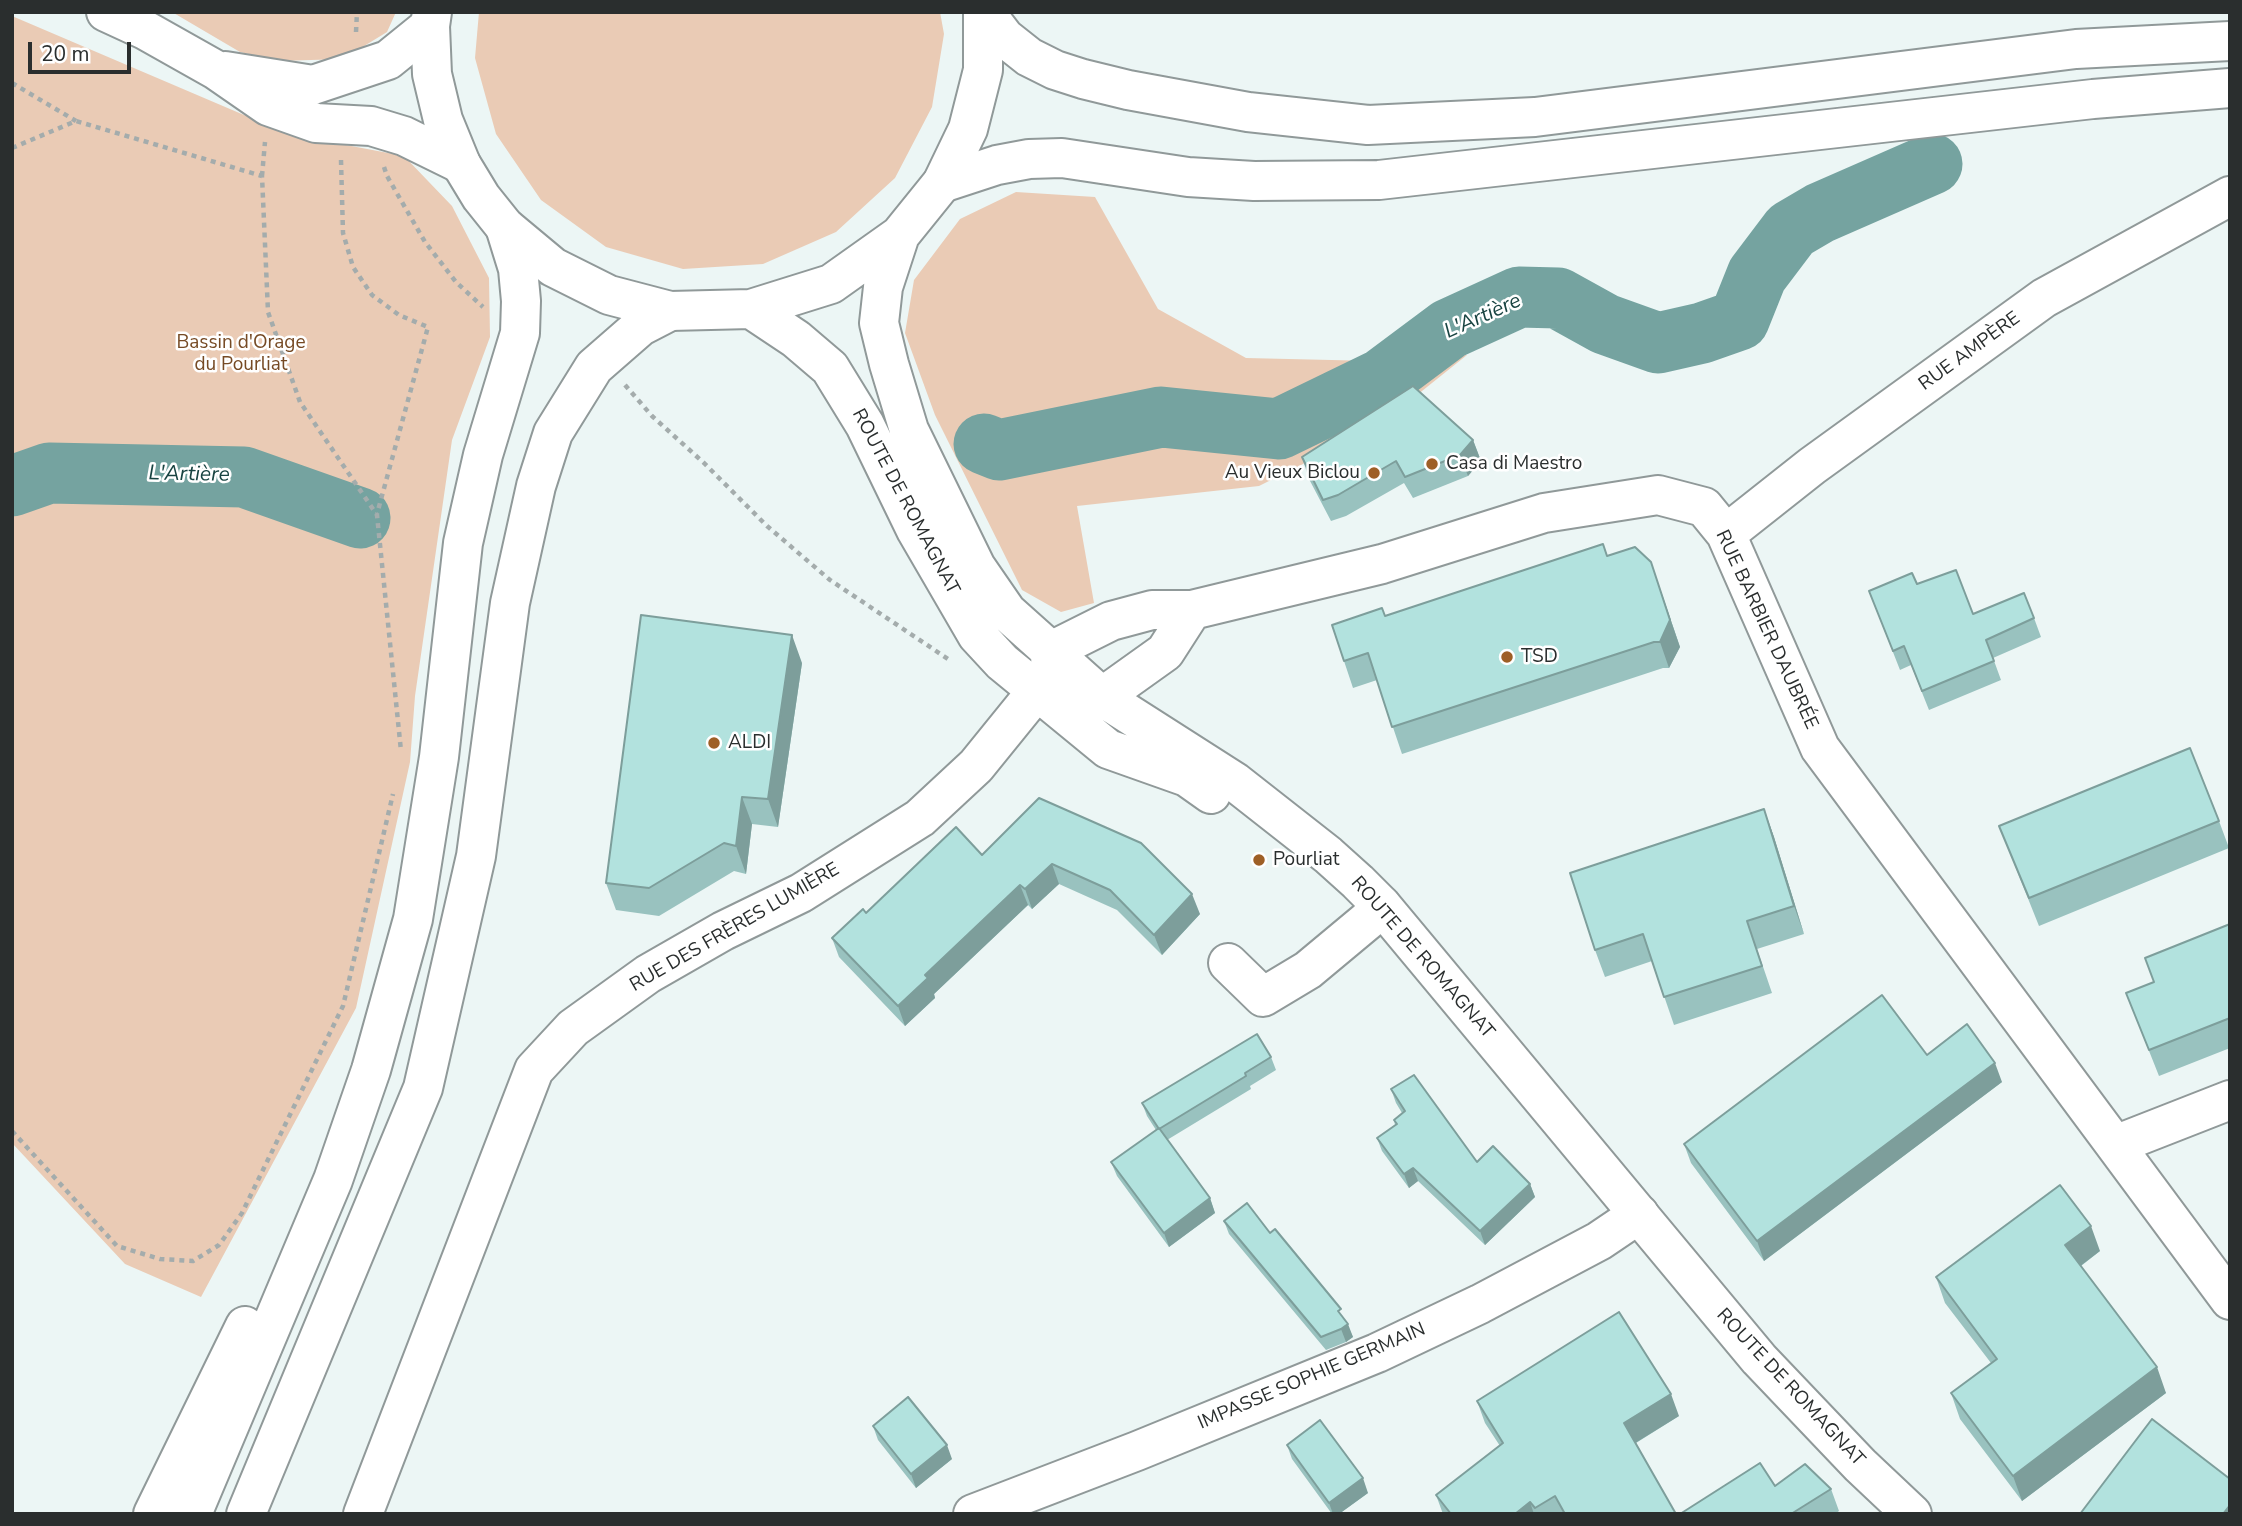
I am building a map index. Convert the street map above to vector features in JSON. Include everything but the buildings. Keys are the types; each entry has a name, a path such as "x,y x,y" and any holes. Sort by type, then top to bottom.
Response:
{"main road":[{"path":"106,12 145,30 216,70 268,106 316,123 356,125 404,136 461,164"},
{"path":"431,19 432,74 443,120 461,164 481,197 505,227 553,267 597,290 670,311 751,309 831,284 900,235 942,183 968,129 983,70 984,12"},
{"path":"984,12 1005,38 1030,57 1083,79 1248,112 1368,125 1535,117 2076,49 2230,41"},
{"path":"216,70 313,85 359,72 388,60 431,19"},
{"path":"942,183 997,165 1029,159 1062,158 1188,177 1254,181 1379,180 2093,99 2230,88"},
{"name":"RUE AMPÈRE","path":"1726,534 1812,466 2044,298 2230,196"},
{"path":"192,1514 333,1180 371,1070 413,919 439,757 463,543 483,455 520,333 518,268 505,227"},
{"name":"ROUTE DE ROMAGNAT","path":"900,235 883,287 879,323 909,430 976,567 1045,675 1108,749 1187,777 1375,913"},
{"name":"ROUTE DE ROMAGNAT","path":"751,309 796,339 830,368 865,425 916,530 977,635 1002,662 1102,697 1235,782 1328,855 1631,1220 1740,1362 1847,1475 1888,1514"},
{"path":"246,1514 423,1088 476,856 510,603 536,486 553,433 594,368 641,326 670,311"},
{"name":"RUE BARBIER DAUBRÉE","path":"1045,675 1111,621 1152,610 1192,610 1382,564 1544,513 1658,495 1704,507 1726,534 1820,748 2230,1300"},
{"path":"1102,697 1165,652 1192,610"},
{"name":"RUE DES FRÈRES LUMIÈRE","path":"363,1514 534,1070 573,1028 648,974 723,931 801,893 920,818 976,766 1045,675"},
{"path":"1228,962 1263,996 1308,970 1375,913"},
{"path":"2115,1145 2230,1100"},
{"path":"153,1514 249,1318 333,1180"},
{"name":"ROUTE DE ROMAGNAT","path":"1631,1220 1860,1465 1912,1514"},
{"name":"IMPASSE SOPHIE GERMAIN","path":"973,1514 1137,1451 1377,1353 1480,1304 1631,1220"}],"path":[{"path":"357,12 359,72"},
{"path":"12,83 76,121 262,176 268,312 300,402 377,515"},
{"path":"12,148 76,121"},
{"path":"356,125 425,242 456,282 485,309 520,333"},
{"path":"356,125 342,217 343,233 353,267 372,295 399,316 428,327 377,515 402,758"},
{"path":"594,368 619,378 652,416 767,526 830,579 955,664"},
{"path":"12,1131 117,1246 160,1259 193,1261 219,1245 242,1213 343,1006 396,785"}],"green space":[{"path":"172,12 396,12 387,32 343,59 279,61 240,52"},
{"path":"479,12 940,12 944,34 932,107 895,178 836,232 763,264 683,269 606,247 541,200 496,134 475,58"},
{"name":"Bassin d'Orage du Pourliat","path":"12,16 244,115 325,141 404,156 452,206 489,278 490,337 452,440 415,696 410,762 356,1008 201,1297 125,1264 12,1143"},
{"path":"1016,192 1095,197 1158,309 1246,358 1374,361 1467,355 1377,427 1259,486 1077,506 1094,603 1061,612 1022,590 935,415 905,333 914,280 960,219"}],"waterway":[{"name":"L'Artière","path":"984,444 999,450 1161,417 1279,429 1382,379 1449,329 1519,297 1558,298 1605,324 1658,343 1702,333 1739,320 1757,275 1791,230 1820,213 1932,164"},
{"name":"L'Artière","path":"12,486 49,473 244,477 360,518"}],"place":[{"name":"Casa di Maestro","path":"1432,464"},
{"name":"Au Vieux Biclou","path":"1374,473"},
{"name":"TSD","path":"1507,657"},
{"name":"ALDI","path":"714,743"},
{"name":"Pourliat","path":"1259,860"}]}
